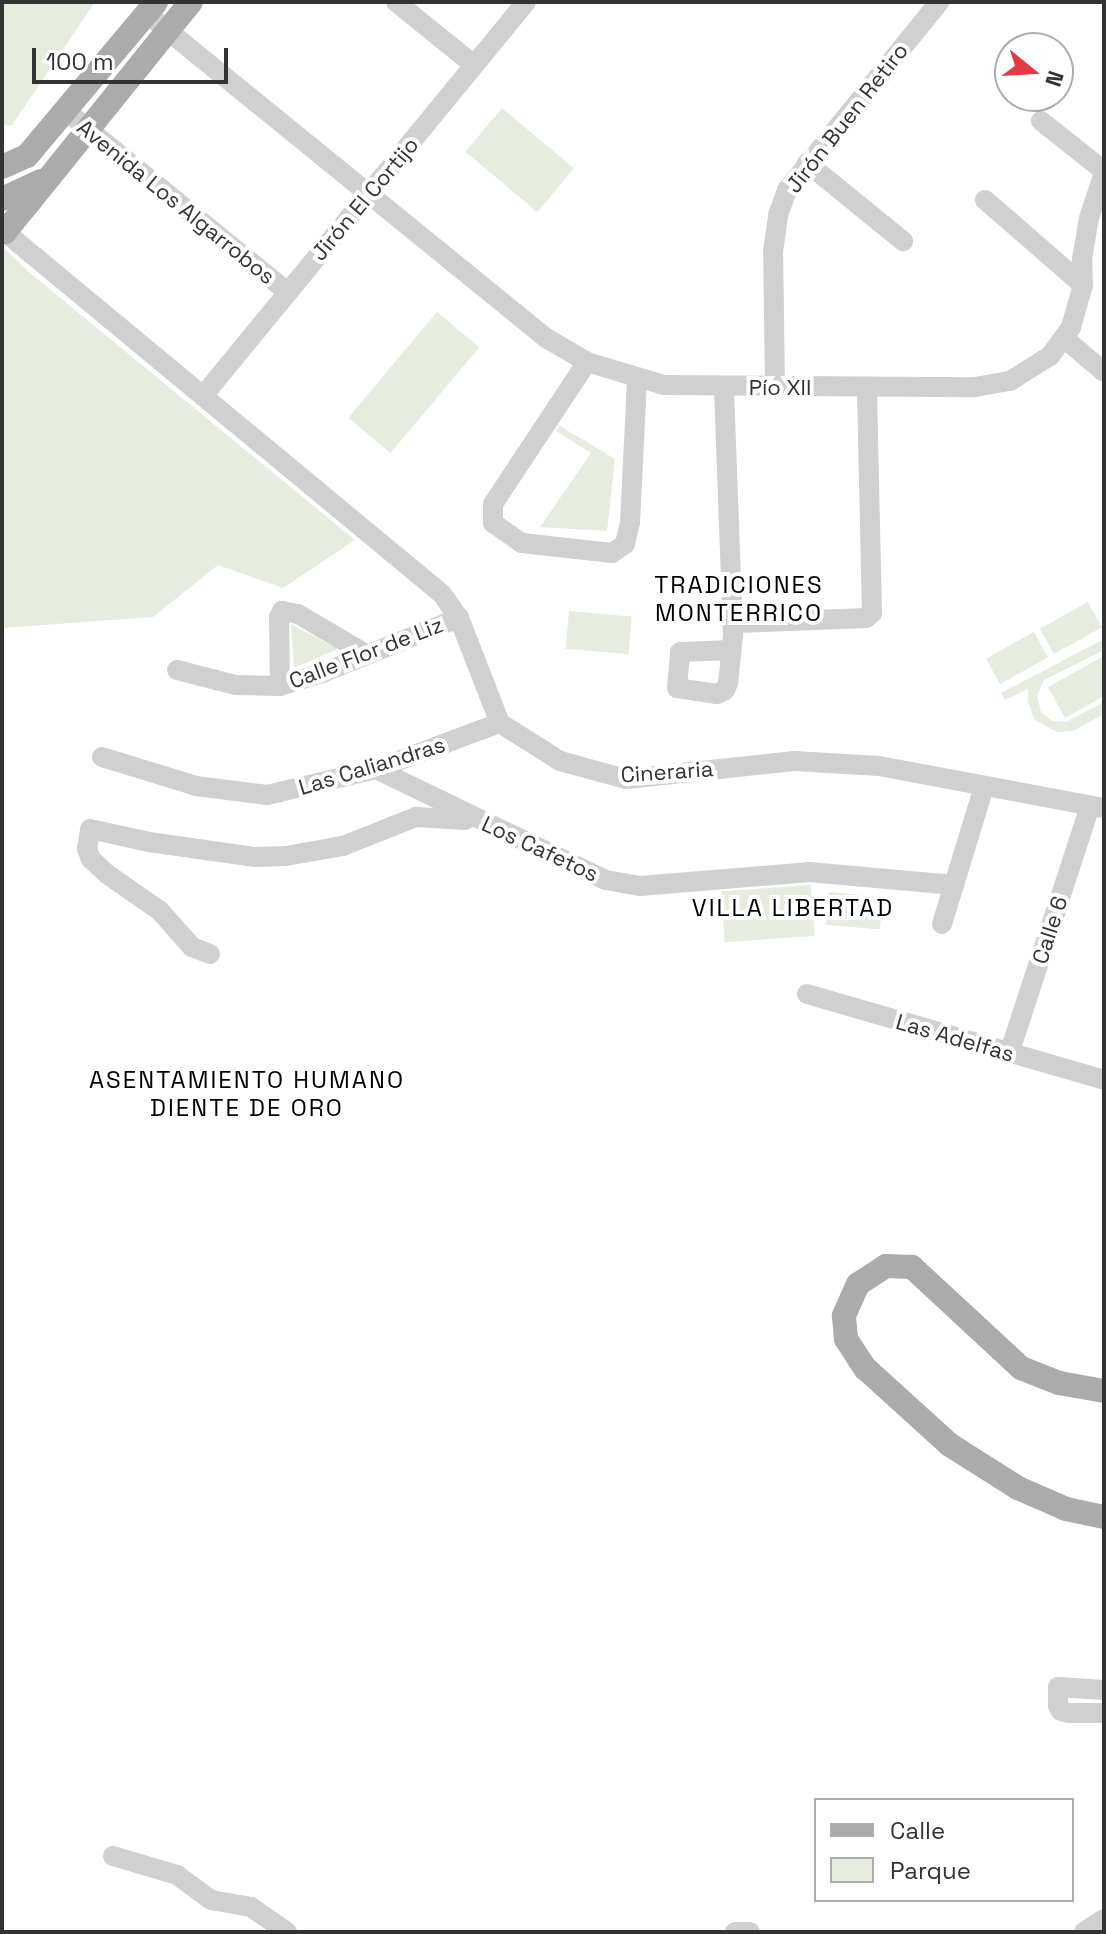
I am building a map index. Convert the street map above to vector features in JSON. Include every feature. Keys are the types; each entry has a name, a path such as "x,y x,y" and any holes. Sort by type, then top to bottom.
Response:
{"main road":[{"path":"3,231 191,2"},
{"path":"2,167 27,156 151,8"},
{"path":"2,199 44,180"},
{"path":"1104,1391 1059,1383 1021,1368 912,1267 886,1266 858,1284 844,1316 846,1339 865,1368 950,1445 1018,1488 1066,1509 1104,1517"},
{"path":"1104,1406 1051,1396 1012,1378 908,1283 887,1282 870,1298 861,1320 863,1341 884,1369 957,1437 1024,1481 1069,1498 1104,1505"}],"street":[{"path":"396,2 474,65"},
{"name":"Jirón El Cortijo","path":"203,396 526,2"},
{"name":"Jirón Buen Retiro","path":"775,387 773,252 778,215 787,190 939,2"},
{"name":"Pío XII","path":"151,8 167,31 546,338 587,362 637,380 681,387 724,388 975,387 1002,383 1040,364 1064,338 1079,307 1084,244 1103,180"},
{"name":"Avenida Los Algarrobos","path":"65,110 287,292"},
{"path":"1041,121 1103,180"},
{"path":"807,163 903,241"},
{"path":"985,200 1083,285"},
{"path":"3,231 442,594 459,618 500,723"},
{"path":"1064,338 1104,372"},
{"path":"587,362 493,504 493,523 522,543 612,553 625,544 630,523 637,380"},
{"path":"724,388 731,650"},
{"path":"732,619 738,623 866,618 872,613 867,388"},
{"path":"280,686 279,617 282,611 298,614 366,654"},
{"name":"Calle Flor de Liz","path":"177,670 236,685 280,686 459,618"},
{"name":"Las Caliandras","path":"102,757 196,786 267,795 376,769 500,723"},
{"name":"Cineraria","path":"500,723 560,761 626,779 794,761 879,766 1097,807"},
{"name":"Los Cafetos","path":"376,769 477,821 596,876 640,886 809,872 954,885"},
{"path":"942,924 984,787"},
{"name":"Calle 6","path":"1009,1054 1097,807"},
{"path":"210,954 192,947 160,911 91,859 87,849 90,829 149,842 270,857 329,851 416,817 477,821"},
{"name":"Las Adelfas","path":"807,994 1104,1080"},
{"path":"1104,1690 1058,1687 1061,1711 1104,1713"},
{"path":"113,1856 177,1875 211,1900 251,1907 287,1932"},
{"path":"1084,1932 1104,1919"},
{"path":"735,1932 750,1932"}],"green space":[{"path":"2,2 95,2 12,125 2,126"},
{"path":"502,108 574,168 537,212 465,152"},
{"path":"2,246 30,273 355,540 283,588 218,565 153,617 2,628"},
{"path":"437,312 479,347 390,453 348,418"},
{"path":"560,426 615,459 607,531 540,527 591,453 556,431"},
{"path":"1088,602 1102,627 1054,654 1040,629"},
{"path":"569,611 632,616 628,654 566,649"},
{"path":"291,624 338,649 294,668"},
{"path":"1034,632 1048,657 1000,684 986,659"},
{"path":"1104,639 1104,650 1044,680 1037,695 1041,712 1052,721 1066,722 1104,702 1104,714 1073,731 1057,732 1035,720 1028,702 1028,689 1005,700 1001,693"},
{"path":"1104,656 1104,696 1065,718 1048,687"},
{"path":"811,885 815,936 725,942 721,891"},
{"path":"829,892 883,897 880,930 826,925"}],"district":[{"name":"TRADICIONES MONTERRICO","path":"739,599"},
{"name":"VILLA LIBERTAD","path":"793,908"},
{"name":"ASENTAMIENTO HUMANO DIENTE DE ORO","path":"247,1094"}]}
